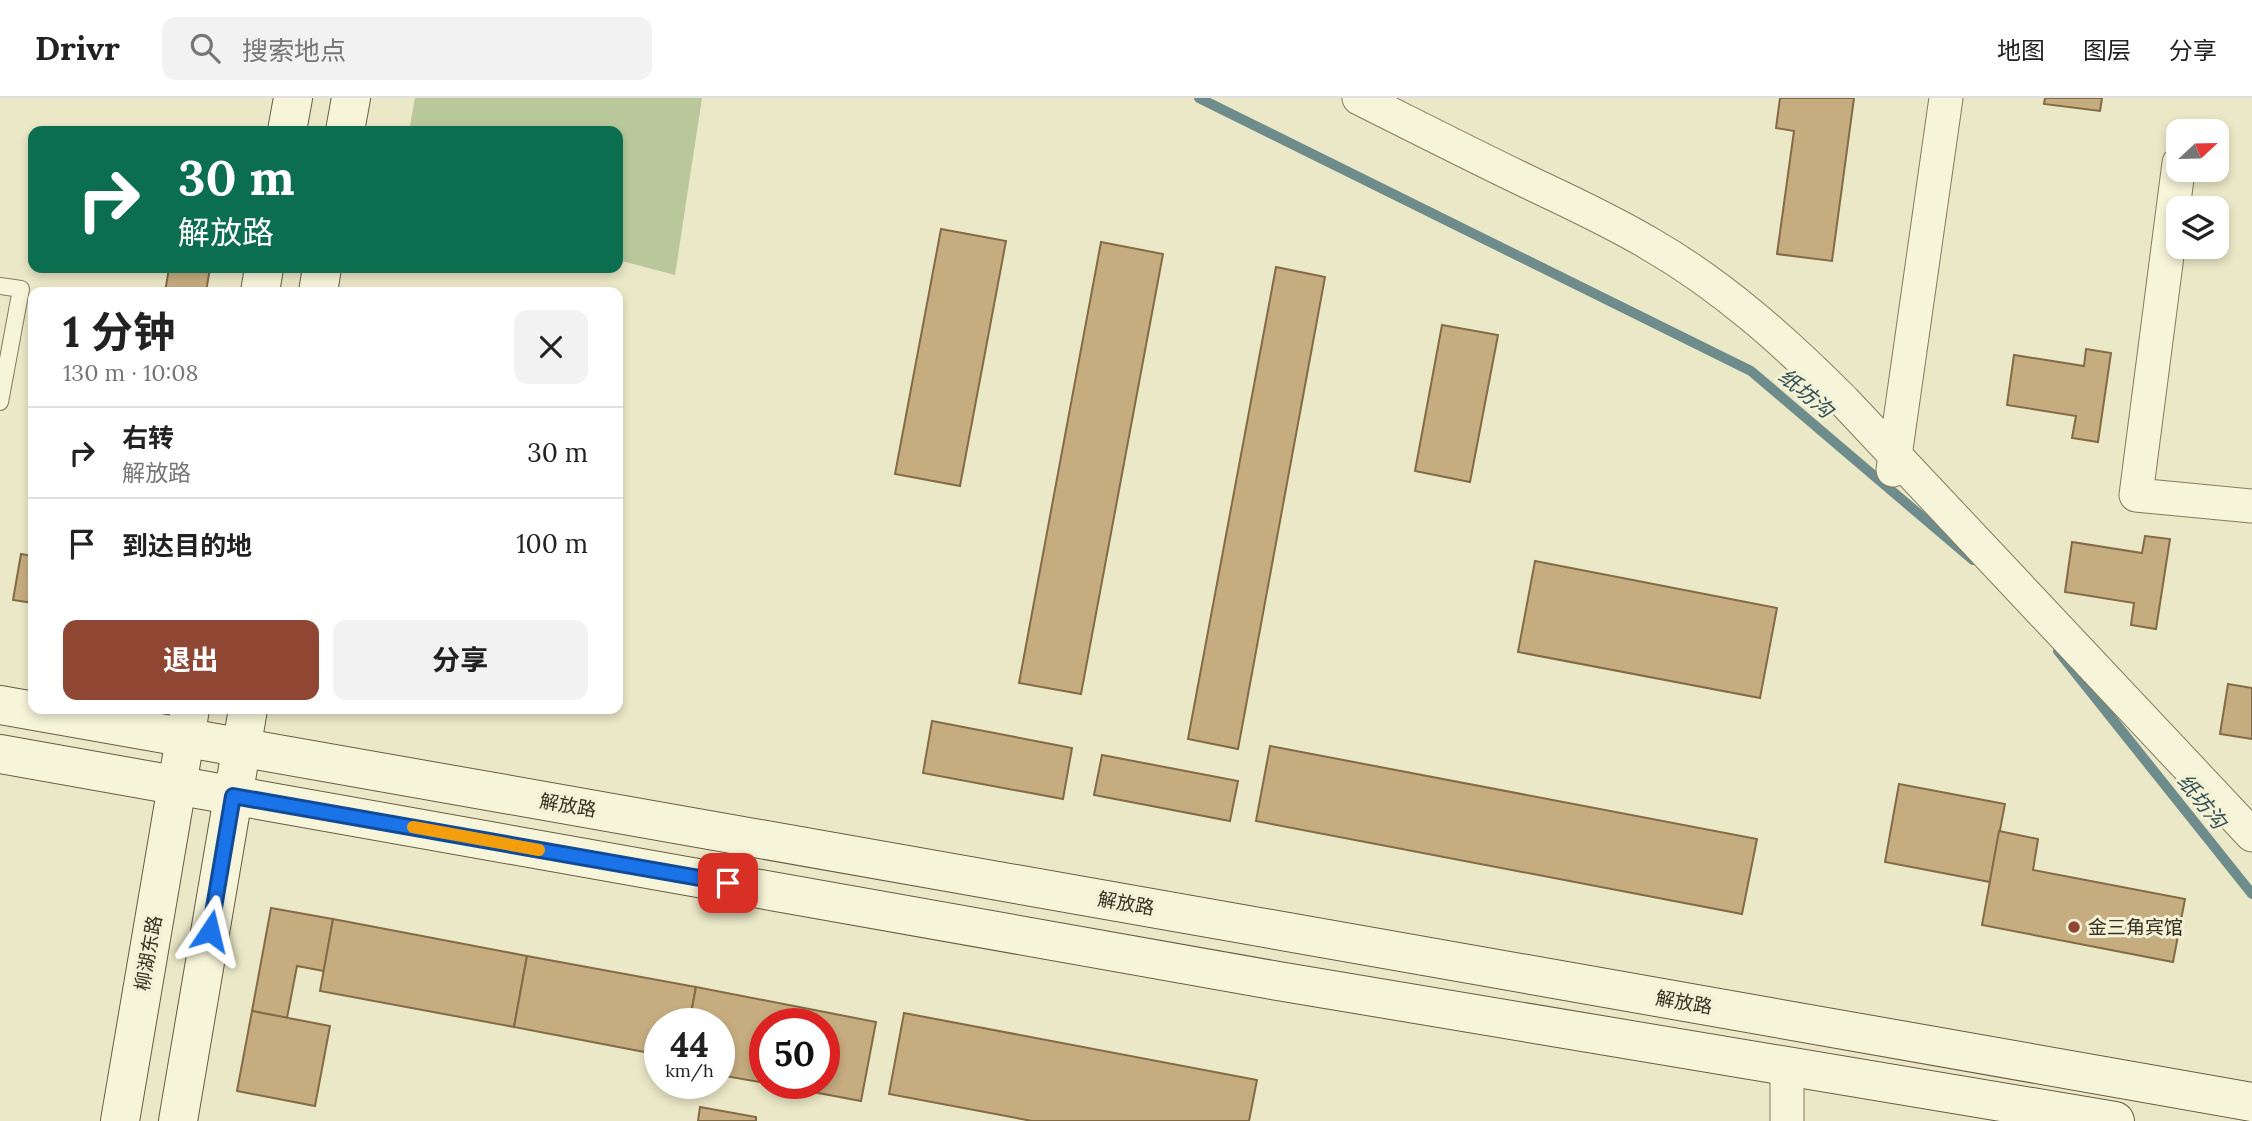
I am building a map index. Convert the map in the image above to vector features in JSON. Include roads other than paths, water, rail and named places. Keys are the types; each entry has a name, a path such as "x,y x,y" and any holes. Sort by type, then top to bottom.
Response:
{"main road":[{"path":"289,126 293,98"},
{"path":"346,126 351,98"},
{"name":"解放路","path":"0,705 28,708"},
{"name":"解放路","path":"94,714 187,723 241,748 2245,1100"},
{"path":"178,1121 247,714"},
{"name":"柳湖东路","path":"120,1121 187,723"},
{"path":"0,754 1278,981 2115,1121"}],"street":[{"path":"1359,98 1591,211 1652,245 1757,320 1802,359 1893,469 2252,835"},
{"path":"1893,469 1946,98"},
{"path":"2177,182 2136,495 2252,506"},
{"path":"1787,1066 1787,1121"}],"lane":[{"path":"0,286 21,289 0,402"}],"waterway":[{"name":"纸坊沟","path":"1199,98 1751,371 1973,560"},
{"name":"纸坊沟","path":"2058,651 2252,894"}],"place":[{"name":"金三角宾馆","path":"2074,927"}]}
